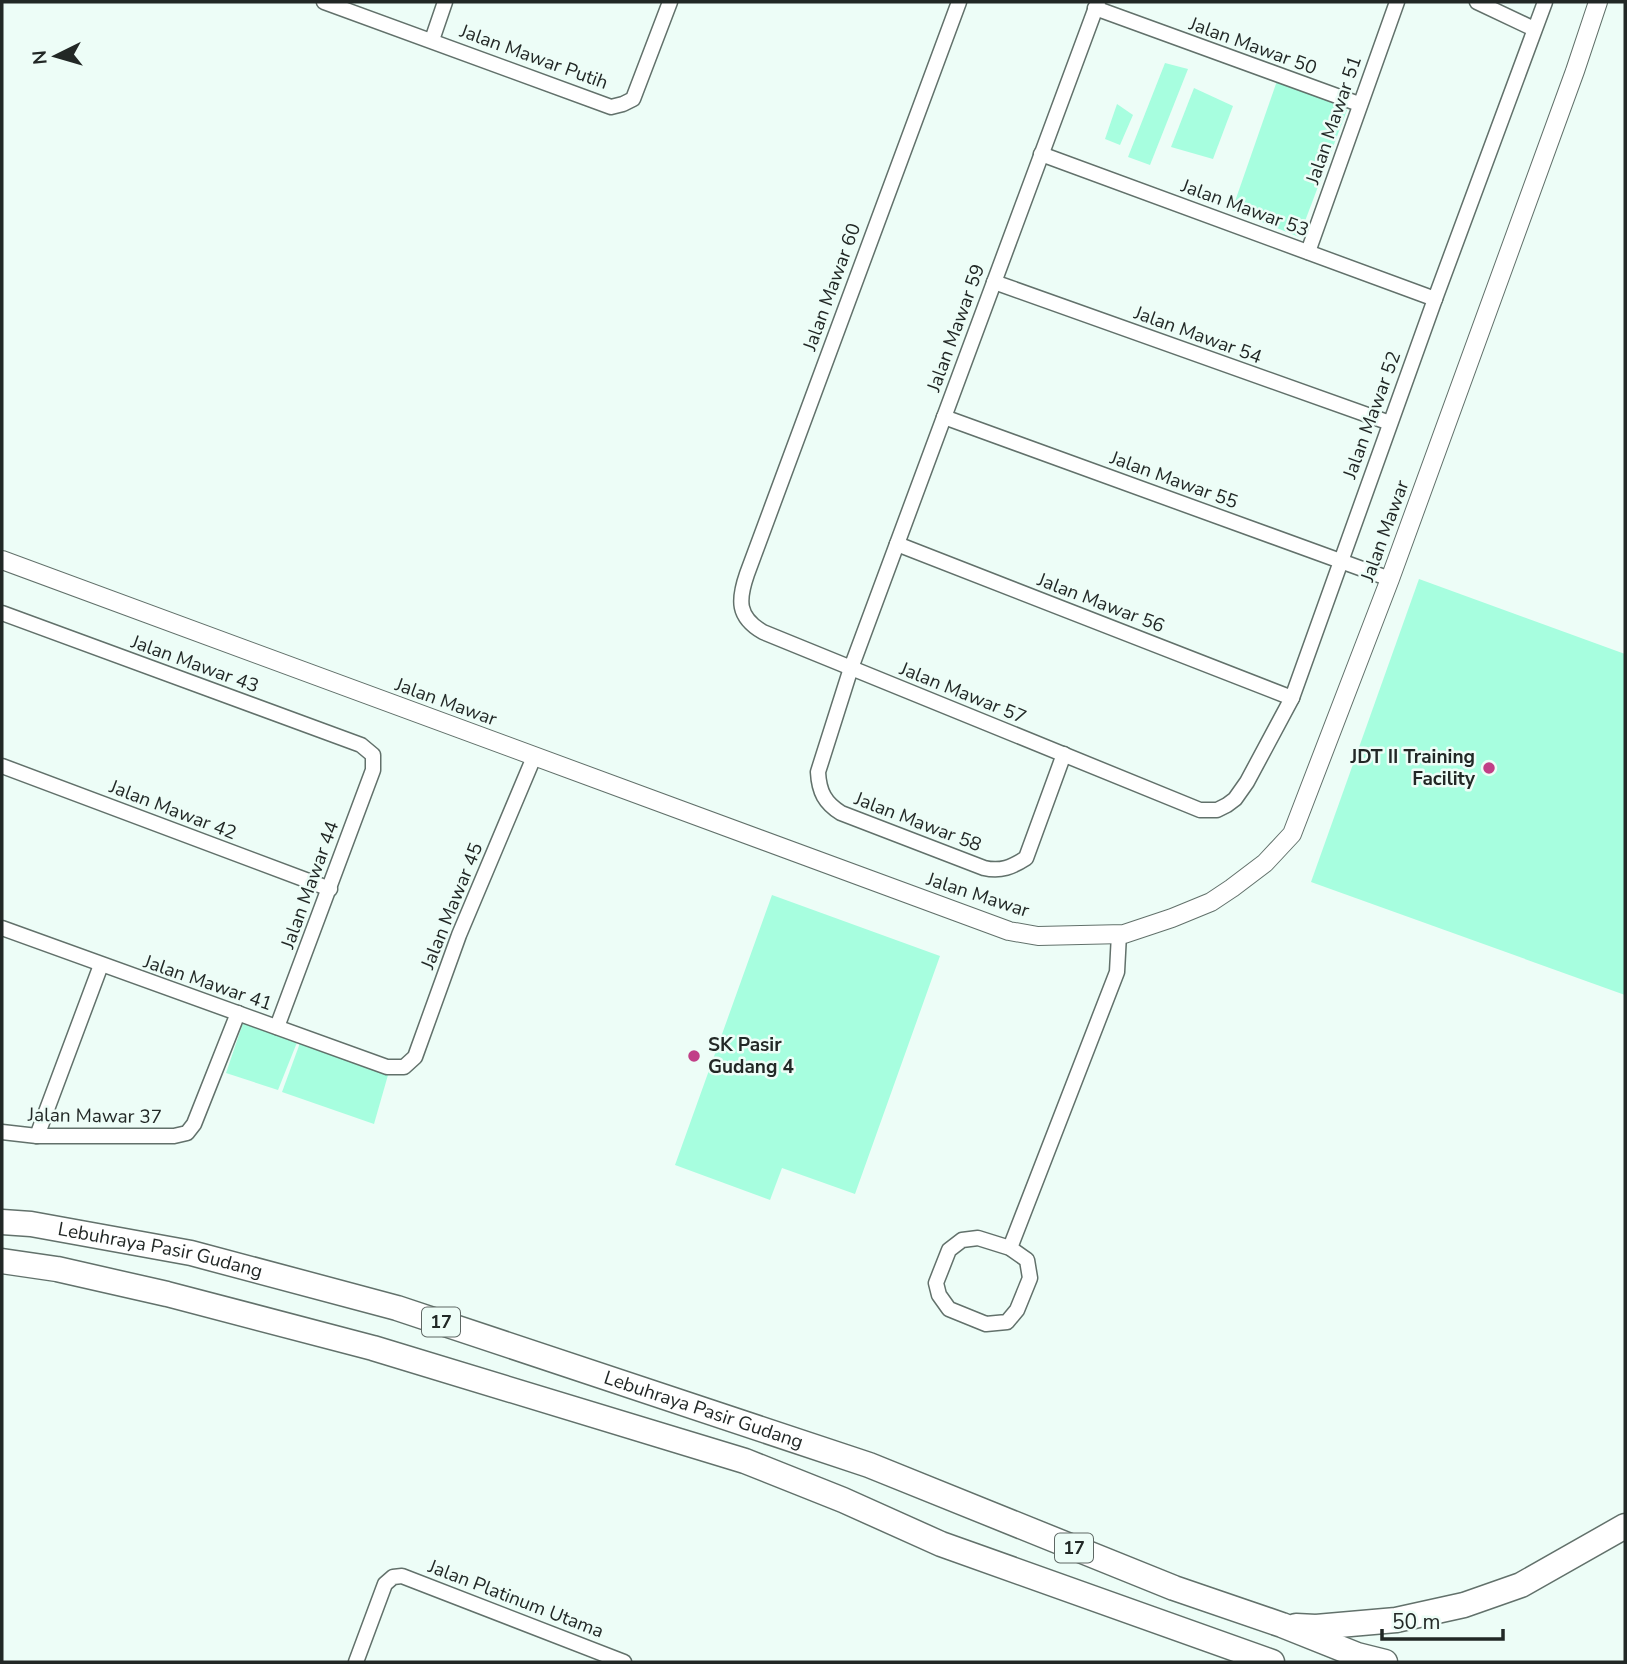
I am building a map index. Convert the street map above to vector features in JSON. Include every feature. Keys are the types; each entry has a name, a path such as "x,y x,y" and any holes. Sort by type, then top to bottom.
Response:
{"highway":[{"name":"Lebuhraya Pasir Gudang","path":"2,1222 31,1224 191,1253 397,1308 869,1465 1174,1588 1282,1625 1357,1655 1385,1662"},
{"name":"Lebuhraya Pasir Gudang","path":"2,1261 57,1269 167,1294 373,1348 745,1461 843,1500 941,1545 1270,1662"},
{"path":"1282,1625 1316,1627 1396,1620 1464,1605 1521,1585 1625,1526"}],"street":[{"name":"Jalan Mawar Putih","path":"324,2 611,107 633,99 670,2"},
{"path":"432,40 445,2"},
{"name":"Jalan Mawar 60","path":"743,586 959,2"},
{"name":"Jalan Mawar 51","path":"1308,252 1397,2"},
{"path":"1477,2 1534,29"},
{"name":"Jalan Mawar 52","path":"1200,810 1217,810 1235,799 1292,698 1545,2"},
{"name":"Jalan Mawar","path":"2,560 1009,931 1038,936 1124,934 1172,918 1211,902 1265,863 1292,834 1390,579 1598,2"},
{"name":"Jalan Mawar 50","path":"1096,5 1359,104"},
{"name":"Jalan Mawar 59","path":"851,668 1096,5"},
{"name":"Jalan Mawar 53","path":"1041,154 1435,299"},
{"name":"Jalan Mawar 54","path":"994,282 1390,423"},
{"name":"Jalan Mawar 55","path":"944,417 1390,579"},
{"name":"Jalan Mawar 56","path":"897,544 1292,698"},
{"name":"Jalan Mawar 57","path":"743,586 741,608 753,626 763,632 1200,810"},
{"name":"Jalan Mawar 43","path":"2,613 361,745 373,755"},
{"name":"Jalan Mawar 58","path":"851,668 818,772 824,799 842,813 984,868 1006,869 1026,858 1065,754"},
{"name":"Jalan Mawar 44","path":"277,1027 373,770 373,755"},
{"name":"Jalan Mawar 45","path":"404,1067 415,1057 459,935 534,757"},
{"name":"Jalan Mawar 42","path":"2,766 330,889"},
{"name":"Jalan Mawar 41","path":"2,928 387,1067 404,1067"},
{"path":"1010,1248 1117,972 1119,934"},
{"path":"37,1136 101,965"},
{"name":"Jalan Mawar 37","path":"2,1132 37,1136 174,1136 187,1133 194,1124 238,1013"},
{"path":"978,1238 1010,1248 1027,1260 1030,1278 1017,1310 1007,1322 986,1324 949,1309 939,1295 936,1283 949,1250 962,1240 978,1238"},
{"name":"Jalan Platinum Utama","path":"356,1662 385,1584 393,1577 402,1576 624,1662"}],"green space":[{"path":"1165,63 1188,69 1150,165 1128,157"},
{"path":"1278,78 1347,110 1299,237 1232,210"},
{"path":"1194,88 1233,106 1213,159 1171,147"},
{"path":"1117,104 1133,115 1120,145 1105,139"},
{"name":"JDT II Training Facility","path":"1419,579 1625,654 1625,995 1311,882"},
{"path":"772,895 940,956 855,1194 782,1168 770,1200 675,1165"},
{"path":"243,1023 298,1040 278,1090 226,1073"},
{"path":"300,1043 388,1075 374,1124 282,1092"}],"place":[{"name":"JDT II Training Facility","path":"1489,768"},
{"name":"SK Pasir Gudang 4","path":"694,1056"}]}
